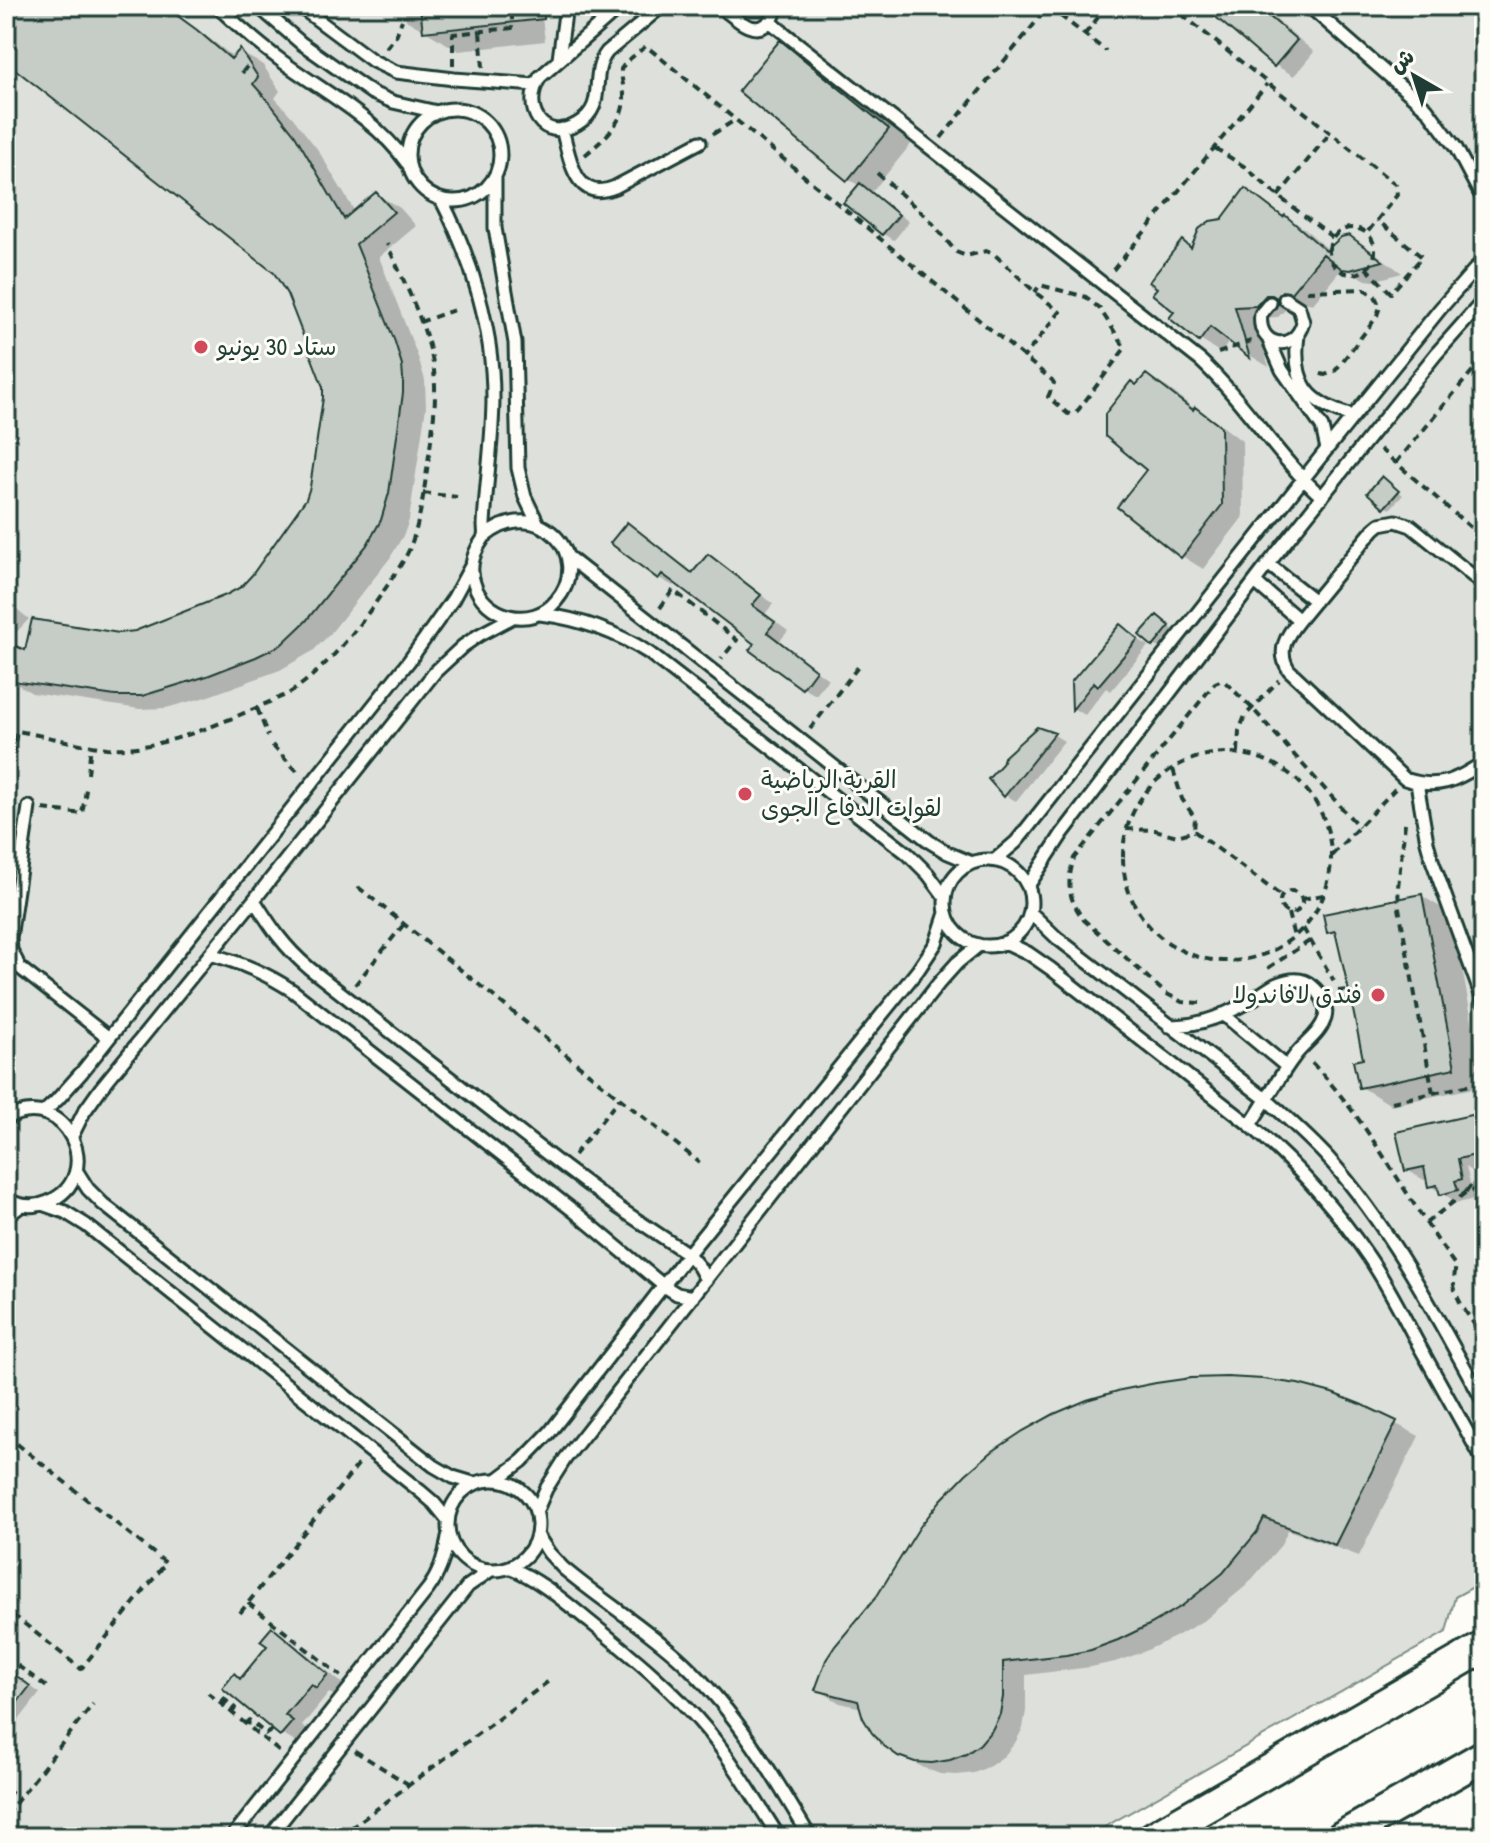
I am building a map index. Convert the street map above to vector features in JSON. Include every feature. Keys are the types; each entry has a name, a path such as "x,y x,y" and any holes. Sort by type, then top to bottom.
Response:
{"street":[{"path":"1154,1837 1484,1647"},
{"path":"1342,1837 1484,1756"}],"lane":[{"path":"217,6 283,62 370,122 398,150 416,181 427,192 441,199 466,199 487,187 500,164 497,136 489,124 465,109 451,108 437,112 425,118 416,128 410,140 409,166"},
{"path":"258,6 301,43 372,93 393,102 437,112"},
{"path":"299,6 373,61 396,72 535,85"},
{"path":"559,59 566,6"},
{"path":"621,6 546,70 535,85 532,104 539,121 545,126 562,129 580,123 592,112 601,60 662,6"},
{"path":"719,6 747,27 756,28 769,21 775,13 774,6"},
{"path":"1309,6 1427,109 1456,148 1484,201"},
{"path":"769,21 1201,361 1223,382 1303,480 1322,497"},
{"path":"562,129 575,176 588,188 597,191 606,191 700,142"},
{"path":"495,177 495,228 515,343 518,468 525,497 538,524"},
{"path":"441,199 457,230 468,262 491,360 493,397 484,537"},
{"path":"995,860 1025,831 1353,416 1484,259"},
{"path":"1285,299 1302,314 1297,367 1301,383 1315,400 1333,411 1353,416"},
{"path":"1028,886 1062,834 1268,564 1436,354 1484,300"},
{"path":"1270,303 1261,314 1260,322 1282,370 1319,420 1327,449"},
{"path":"1266,337 1280,343 1298,335"},
{"path":"1484,585 1411,526 1396,521 1380,524 1299,620 1283,646 1283,658 1289,670 1411,781 1429,851 1484,1003"},
{"path":"43,1113 70,1087 423,643 453,599 484,537 509,522 538,524 551,531 561,542 569,573 564,590 555,604 540,614 527,618 513,617 499,613 477,593 472,579 472,564"},
{"path":"567,556 930,842 972,863"},
{"path":"1268,564 1315,601"},
{"path":"1255,582 1299,620"},
{"path":"540,614 597,626 649,653 908,854 945,897"},
{"path":"72,1136 91,1100 435,672 463,646 513,617"},
{"path":"1411,781 1440,784 1484,762"},
{"path":"29,807 10,938 11,950 20,968 109,1038"},
{"path":"983,860 995,860 1015,869 1028,886 1030,912 1017,935 997,945 979,945 961,937 954,930 946,913 945,897 948,886 962,868 983,860"},
{"path":"254,900 283,945 309,968 564,1167 688,1254 706,1280"},
{"path":"1030,912 1057,938 1267,1100 1328,1158 1371,1213 1414,1279 1484,1403"},
{"path":"498,1479 522,1461 550,1432 688,1254 918,970 936,943 946,913"},
{"path":"1005,942 1037,958 1250,1125 1304,1175 1369,1257 1484,1462"},
{"path":"536,1512 565,1459 939,983 979,945"},
{"path":"210,954 244,963 293,991 575,1212 664,1286 677,1294 693,1297"},
{"path":"1169,1026 1199,1024 1274,985 1298,980 1308,982 1316,989 1325,1003 1325,1018 1287,1067 1250,1125"},
{"path":"1223,1014 1287,1067"},
{"path":"6,1199 22,1205 52,1201 67,1188 76,1170 77,1153 72,1136 54,1118 27,1111 8,1116"},
{"path":"76,1170 88,1189 103,1204 373,1418 443,1472 473,1483"},
{"path":"42,1204 65,1212 86,1225 434,1503 447,1519"},
{"path":"6,1217 22,1205"},
{"path":"232,1837 435,1579 446,1553 447,1519 451,1505 460,1492 473,1483 498,1479 522,1490 536,1512 537,1535 531,1549 522,1560 509,1567 491,1570 477,1568 464,1561 448,1537"},
{"path":"537,1535 563,1568 668,1650 698,1678 754,1748 810,1837"},
{"path":"509,1567 544,1586 631,1655 673,1693 725,1754 779,1837"},
{"path":"269,1837 468,1586 491,1570"}],"path":[{"path":"454,79 453,34 512,28 512,9 530,6"},
{"path":"944,12 949,6"},
{"path":"932,149 1048,6 1106,51"},
{"path":"1085,34 1107,6"},
{"path":"1171,6 1396,185 1397,195 1366,234"},
{"path":"373,61 396,36 402,20"},
{"path":"480,32 484,81"},
{"path":"573,167 604,139 621,116 625,96 621,69 646,46 1054,383 1048,397 1068,414 1076,412 1125,348 1100,309 1086,297 1040,285 1035,292"},
{"path":"242,73 248,65"},
{"path":"1089,300 1267,84"},
{"path":"700,142 735,120"},
{"path":"1278,196 1331,132"},
{"path":"1215,148 1245,167 1333,238"},
{"path":"877,173 929,219 956,252 972,256 990,252 998,256 1060,312 1023,358"},
{"path":"1366,268 1391,293 1422,257 1377,220"},
{"path":"1346,229 1360,230 1366,234 1374,247 1372,262 1351,274 1336,268 1329,253 1333,238 1346,229"},
{"path":"6,763 11,764 17,731 107,748 139,747 160,744 257,708 303,684 328,661 379,598 408,552 415,532 436,392 432,357 387,244"},
{"path":"1297,367 1325,375 1335,371 1380,310 1378,299 1364,289 1309,291"},
{"path":"420,322 454,310"},
{"path":"1218,353 1266,337"},
{"path":"1484,357 1396,463 1484,539"},
{"path":"423,493 457,497"},
{"path":"649,622 673,590 737,640 713,670"},
{"path":"801,740 858,667"},
{"path":"1238,752 1241,724 1252,708 1289,670"},
{"path":"1202,1002 1173,998 1084,920 1069,891 1069,874 1074,858 1215,683 1225,682 1252,708 1359,827"},
{"path":"257,708 268,736"},
{"path":"88,774 91,744"},
{"path":"272,745 311,785"},
{"path":"1238,752 1270,762 1299,781 1310,793 1326,823 1330,870 1318,907 1294,937 1259,956 1220,962 1184,951 1152,928 1129,894 1123,857 1126,829 1132,814 1153,785 1173,769 1205,754 1238,752"},
{"path":"1173,769 1182,799 1195,818 1194,831"},
{"path":"1331,856 1411,781"},
{"path":"1411,781 1400,857 1399,908 1433,1093"},
{"path":"29,807 82,814 87,784"},
{"path":"1126,829 1155,830 1177,836 1194,831"},
{"path":"1194,831 1281,896"},
{"path":"358,887 700,1163"},
{"path":"1281,896 1292,891 1302,899 1297,912 1288,913"},
{"path":"1302,899 1324,895"},
{"path":"1281,896 1280,905 1288,913 1294,937"},
{"path":"346,997 404,924"},
{"path":"1303,928 1331,976 1339,1001"},
{"path":"1267,968 1311,940"},
{"path":"1299,1050 1353,1113 1455,1265 1456,1294 1484,1339"},
{"path":"1392,1102 1484,1082"},
{"path":"564,1167 620,1098"},
{"path":"1425,1223 1465,1193 1484,1168"},
{"path":"1465,1193 1475,1190 1484,1193"},
{"path":"6,1435 166,1563 81,1669 6,1609"},
{"path":"240,1613 369,1451"},
{"path":"248,1603 353,1684"},
{"path":"6,1657 51,1690"},
{"path":"339,1837 549,1681"},
{"path":"208,1693 292,1762"},
{"path":"219,1702 234,1710 224,1699 230,1694"},
{"path":"6,1815 93,1704"},
{"path":"264,1739 247,1722 249,1720 266,1734 272,1730"},
{"path":"357,1752 408,1784"},
{"path":"6,1789 19,1799"}],"shaded area":[{"name":"القرية الرياضية لقوات الدفاع الجوى","path":"6,6 1484,6 1484,1581 1455,1597 1446,1632 1087,1837 6,1837"}],"building":[{"path":"6,6 164,6 231,59 240,49 258,77 253,84 295,135 344,219 376,192 394,212 356,244 402,365 403,393 389,493 381,520 367,545 306,621 281,645 207,676 142,696 115,696 6,680 6,642 25,650 32,619 119,633 135,631 241,587 306,499 323,387 287,294 274,273 6,62"},
{"path":"420,6 544,6 544,19 423,32"},
{"path":"1203,6 1257,6 1297,40 1274,67"},
{"path":"780,40 889,129 847,181 738,91"},
{"path":"860,183 899,215 882,235 843,203"},
{"path":"1245,188 1283,217 1285,215 1326,251 1341,237 1349,235 1383,261 1350,270 1342,269 1323,254 1291,293 1282,291 1277,298 1266,295 1256,306 1235,307 1250,358 1210,327 1199,342 1169,318 1174,312 1152,294 1157,288 1149,282 1182,240 1191,248 1199,229 1210,221 1222,219"},
{"path":"1146,374 1221,427 1222,505 1181,558 1117,507 1146,470 1105,436 1105,414 1131,381 1136,385"},
{"path":"1382,476 1399,491 1384,508 1367,493"},
{"path":"627,522 692,573 708,554 761,595 752,605 775,622 767,632 816,670 802,689 749,650 754,644 681,588 662,574 658,579 610,543"},
{"path":"1157,615 1170,626 1153,647 1139,635"},
{"path":"1120,624 1138,639 1098,686 1094,682 1072,710 1071,682"},
{"path":"1037,727 1055,733 1004,797 988,779 1002,764 1004,757"},
{"name":"فندق لافاندولا","path":"1422,894 1455,1068 1359,1088 1353,1061 1363,1059 1351,1000 1335,931 1327,933 1323,914"},
{"path":"1484,1112 1484,1153 1458,1159 1462,1179 1455,1181 1458,1190 1440,1195 1437,1185 1428,1187 1424,1167 1405,1171 1396,1132"},
{"path":"1227,1377 1298,1384 1332,1393 1397,1421 1335,1545 1264,1518 1257,1532 1223,1573 1182,1606 1151,1624 1091,1650 1003,1662 1003,1697 1000,1714 992,1730 966,1754 950,1760 915,1762 898,1756 872,1733 858,1701 815,1690 826,1660 877,1596 919,1528 941,1500 993,1451 1054,1414 1087,1400 1156,1383"},
{"path":"272,1627 328,1674 316,1688 311,1684 285,1715 293,1721 280,1736 222,1688 234,1673 240,1679 267,1646 260,1641"},
{"path":"6,1668 30,1686 6,1717"}],"place":[{"name":"ستاد 30 يونيو","path":"201,347"},
{"name":"القرية الرياضية لقوات الدفاع الجوى","path":"745,794"},
{"name":"فندق لافاندولا","path":"1378,995"}]}
